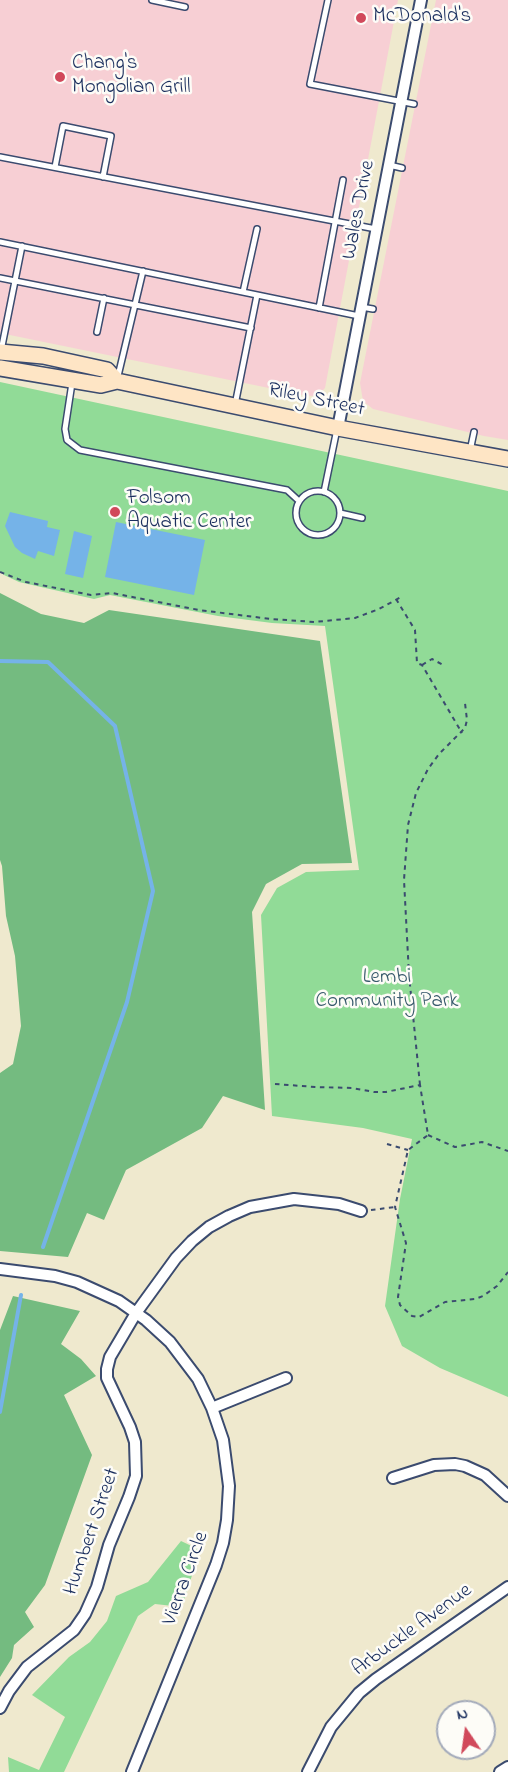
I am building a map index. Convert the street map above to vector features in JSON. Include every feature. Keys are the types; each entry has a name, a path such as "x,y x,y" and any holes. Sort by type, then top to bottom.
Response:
{"main road":[{"name":"Riley Street","path":"0,352 43,356 107,370 117,381"},
{"name":"Riley Street","path":"0,368 101,385 117,381 338,428 508,459"}],"street":[{"name":"Wales Drive","path":"338,428 421,0"},
{"name":"Humbert Street","path":"0,1708 9,1691 27,1667 74,1630 85,1614 97,1587 109,1545 129,1497 136,1476 135,1442 107,1378 107,1369 110,1357 136,1313 184,1250 210,1227 229,1216 250,1207 294,1199 339,1204 361,1211"},
{"name":"Vierra Circle","path":"0,1269 54,1276 99,1290 154,1326 185,1360 198,1379 212,1408 223,1440 229,1486 223,1543 132,1772"},
{"path":"212,1408 286,1378"},
{"path":"393,1478 434,1465 455,1464 485,1475 508,1496"},
{"name":"Arbuckle Avenue","path":"308,1772 331,1727 359,1694 376,1679 508,1587"},
{"path":"500,1772 508,1767"}],"lane":[{"path":"152,0 186,7"},
{"path":"328,0 310,84 414,104"},
{"path":"55,167 63,126 111,136 103,177"},
{"path":"0,157 376,229"},
{"path":"389,165 402,168"},
{"path":"319,308 343,180"},
{"path":"243,292 257,230"},
{"path":"0,242 319,308 360,311 373,309"},
{"path":"0,352 22,246"},
{"path":"117,381 143,271"},
{"path":"0,278 251,328"},
{"path":"234,406 257,295"},
{"path":"97,332 104,298"},
{"path":"73,379 65,429 67,440 80,450 287,490 299,501"},
{"path":"324,492 338,428"},
{"path":"470,452 474,432"},
{"path":"324,492 335,500 340,513 336,527 323,535 309,534 302,529 296,516 299,501 310,493 324,492"},
{"path":"340,513 362,518"}],"path":[{"path":"0,572 26,582 91,596 112,593 199,610 314,622 355,618 379,609 403,596"},
{"path":"396,599 415,630 415,659 417,663 422,664 462,733"},
{"path":"422,664 432,658 445,666"},
{"path":"428,1135 420,1085 407,934 404,880 407,836 416,793 428,769 439,754 465,728 467,720 465,703"},
{"path":"274,1084 386,1092 420,1085"},
{"path":"428,1135 408,1150 395,1207 406,1243 398,1297 400,1305 412,1316 419,1317 445,1302 483,1296 497,1286 508,1272"},
{"path":"428,1135 455,1147 482,1143 508,1151"},
{"path":"387,1144 408,1150"},
{"path":"361,1211 395,1207"}],"shaded area":[{"path":"0,0 398,0 325,388 320,393 312,396 303,395 0,333"},
{"path":"436,0 508,0 508,440 373,409 363,401 360,383"}],"green space":[{"name":"Lembi Community Park","path":"0,382 508,491 508,1397 440,1368 402,1346 385,1306 400,1199 412,1139 363,1128 272,1116 261,915 277,888 306,872 359,870 325,626 272,623 218,616 110,595 94,599 19,582 4,575 0,571"},
{"path":"0,593 41,614 84,623 109,610 320,641 352,863 302,864 266,884 252,912 265,1110 223,1096 202,1128 126,1170 104,1220 87,1213 68,1257 0,1251 0,1073 13,1064 21,1026 15,956 6,916 0,860"},
{"path":"13,1296 80,1311 61,1344 81,1359 96,1376 64,1395 92,1455 45,1585 25,1612 34,1627 14,1645 12,1658 0,1677 0,1330"},
{"path":"181,1541 200,1550 182,1607 155,1604 138,1616 64,1772 9,1772 8,1757 39,1770 65,1717 32,1695 69,1657 90,1642 107,1621 116,1596 148,1582"}],"water":[{"path":"10,512 48,521 47,527 60,530 54,556 38,551 35,559 15,547 5,526"},
{"path":"116,522 205,540 194,595 105,577"},
{"path":"74,531 92,536 83,578 65,574"}],"waterway":[{"path":"0,661 48,662 115,726 153,891 127,1002 43,1247"},
{"path":"0,1412 21,1295"}],"place":[{"name":"McDonald's","path":"361,18"},
{"name":"Chang's Mongolian Grill","path":"60,77"},
{"name":"Folsom Aquatic Center","path":"115,512"}]}
